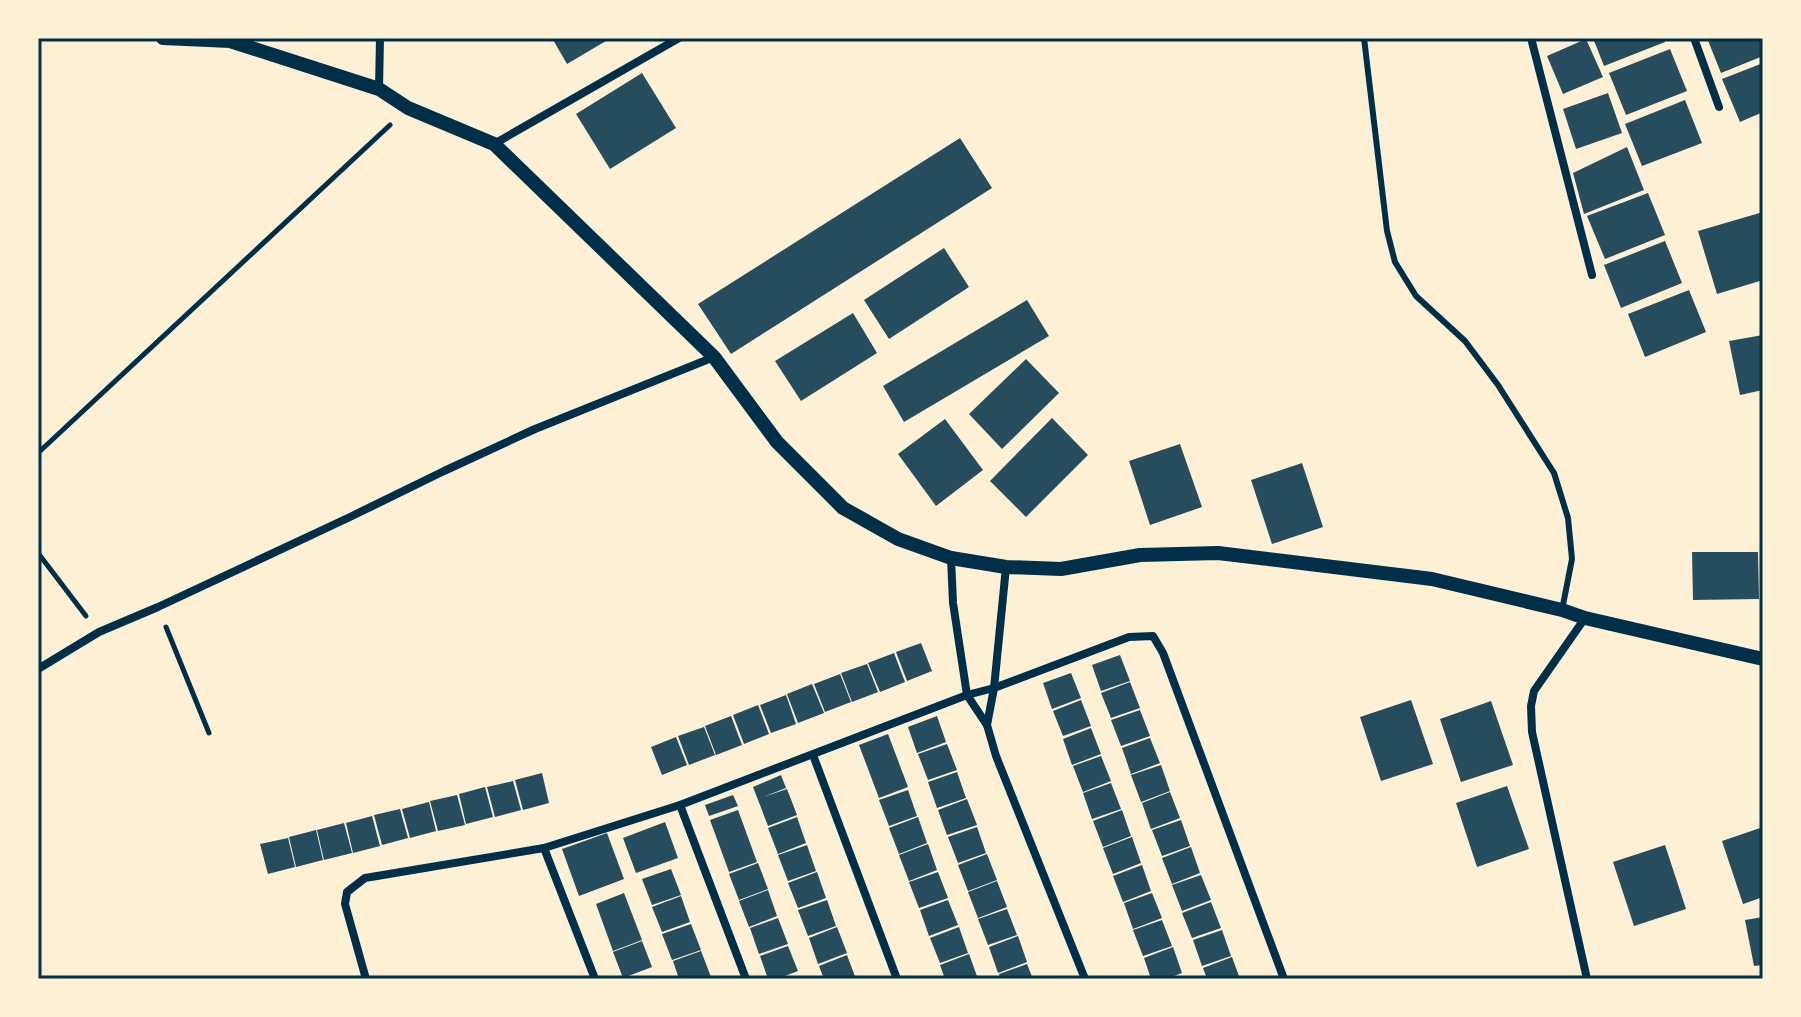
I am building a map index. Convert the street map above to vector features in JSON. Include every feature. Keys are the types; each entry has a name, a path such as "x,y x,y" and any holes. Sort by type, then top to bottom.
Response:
{"street":[{"path":"163,38 230,41 379,89 408,108 494,144 714,357 777,442 843,508 898,539 951,558 1006,567 1061,569 1140,555 1218,553 1432,579 1763,659"},
{"path":"379,89 380,38"},
{"path":"494,144 679,38"},
{"path":"1531,38 1592,275"},
{"path":"1694,38 1719,107"},
{"path":"38,669 99,632 535,429 714,357"},
{"path":"951,558 953,603 967,695 987,725 996,756 1085,979"},
{"path":"987,725 994,688 1006,567"},
{"path":"1585,618 1534,691 1531,706 1532,732 1587,979"},
{"path":"366,979 345,904 347,892 365,878 544,848 680,805 967,695 994,688 1129,637 1153,636 1163,653 1284,979"},
{"path":"813,755 897,979"},
{"path":"680,805 746,979"},
{"path":"544,848 595,979"}],"lane":[{"path":"1364,38 1387,231 1395,262 1416,296 1465,341 1490,374 1554,473 1568,518 1572,559 1562,610"}],"path":[{"path":"38,453 408,108"},
{"path":"38,553 99,632"},
{"path":"158,607 209,733"}],"building":[{"path":"552,38 611,38 567,64"},
{"path":"1593,38 1664,38 1665,42 1604,66"},
{"path":"1707,38 1763,38 1763,56 1721,73"},
{"path":"1586,39 1603,77 1563,94 1547,56"},
{"path":"1670,49 1687,91 1626,115 1609,73"},
{"path":"1763,63 1763,112 1740,122 1722,79"},
{"path":"642,73 676,128 610,169 576,114"},
{"path":"1608,93 1622,133 1576,149 1563,109"},
{"path":"1685,100 1702,143 1642,166 1625,124"},
{"path":"960,138 992,188 731,354 698,304"},
{"path":"1627,147 1644,190 1584,214 1573,173"},
{"path":"1648,193 1665,235 1605,259 1587,216"},
{"path":"1763,212 1763,280 1717,294 1698,231"},
{"path":"1665,241 1682,283 1621,308 1604,265"},
{"path":"944,248 969,287 889,339 864,300"},
{"path":"1689,290 1706,332 1645,357 1628,314"},
{"path":"1027,300 1049,336 904,422 883,386"},
{"path":"853,313 877,353 801,401 775,361"},
{"path":"1763,335 1763,390 1740,395 1729,341"},
{"path":"1026,359 1059,393 1002,449 969,414"},
{"path":"1052,418 1088,455 1026,517 990,481"},
{"path":"945,419 983,470 936,506 898,454"},
{"path":"1180,444 1202,507 1150,525 1129,461"},
{"path":"1302,463 1323,527 1272,544 1251,480"},
{"path":"1692,552 1758,552 1759,599 1693,600"},
{"path":"921,643 932,671 907,681 896,652"},
{"path":"894,653 905,682 880,692 868,663"},
{"path":"1120,655 1130,681 1101,691 1092,665"},
{"path":"867,664 878,692 852,702 841,673"},
{"path":"1071,673 1081,698 1052,709 1043,683"},
{"path":"840,674 851,702 825,712 814,684"},
{"path":"1130,682 1140,708 1111,718 1101,693"},
{"path":"812,684 824,713 798,723 787,694"},
{"path":"786,695 796,724 771,733 760,705"},
{"path":"1081,700 1091,726 1063,736 1053,711"},
{"path":"1411,700 1433,764 1381,781 1360,717"},
{"path":"1491,701 1513,765 1461,782 1440,719"},
{"path":"758,705 769,734 744,744 733,715"},
{"path":"1140,710 1150,736 1121,746 1111,720"},
{"path":"731,716 742,745 716,755 705,726"},
{"path":"937,716 946,742 917,753 908,727"},
{"path":"704,727 715,755 689,765 678,736"},
{"path":"1091,728 1101,754 1072,765 1063,739"},
{"path":"888,734 908,787 879,798 859,745"},
{"path":"676,737 687,765 662,775 651,747"},
{"path":"1150,738 1160,763 1131,774 1122,748"},
{"path":"947,744 957,770 928,780 918,754"},
{"path":"1101,756 1111,781 1083,792 1073,766"},
{"path":"1161,765 1170,791 1141,802 1131,775"},
{"path":"957,772 966,798 937,808 928,782"},
{"path":"542,773 549,803 523,810 515,780"},
{"path":"781,775 786,788 763,797 787,789 797,815 768,826 753,787"},
{"path":"513,781 521,810 495,817 487,787"},
{"path":"1111,783 1121,809 1092,819 1083,793"},
{"path":"1507,786 1529,849 1477,867 1456,803"},
{"path":"485,787 493,817 466,824 459,794"},
{"path":"908,790 917,816 889,826 879,800"},
{"path":"1170,792 1180,818 1151,829 1142,803"},
{"path":"457,795 465,825 438,831 430,801"},
{"path":"733,795 738,806 709,816 705,805"},
{"path":"967,799 977,825 947,835 938,810"},
{"path":"429,802 436,831 410,838 402,809"},
{"path":"400,809 408,838 382,845 374,815"},
{"path":"738,810 757,862 729,872 710,820"},
{"path":"1122,810 1131,836 1103,847 1093,821"},
{"path":"372,816 380,846 353,853 346,823"},
{"path":"797,817 806,843 778,854 768,828"},
{"path":"918,817 927,843 899,854 889,828"},
{"path":"1181,820 1190,846 1162,856 1152,830"},
{"path":"665,822 678,858 636,873 623,838"},
{"path":"344,823 352,853 324,860 317,830"},
{"path":"977,827 986,853 958,863 948,837"},
{"path":"1763,827 1763,897 1743,904 1722,841"},
{"path":"316,830 323,860 296,867 289,837"},
{"path":"607,833 624,879 579,896 562,849"},
{"path":"1132,837 1141,863 1113,874 1103,848"},
{"path":"288,838 295,867 268,874 260,844"},
{"path":"928,844 937,870 909,881 899,855"},
{"path":"807,845 816,871 788,881 778,855"},
{"path":"1665,845 1686,909 1634,926 1613,862"},
{"path":"1191,847 1200,873 1172,884 1162,858"},
{"path":"987,854 997,880 968,891 958,865"},
{"path":"758,863 768,889 739,900 729,874"},
{"path":"1142,865 1151,891 1123,902 1113,876"},
{"path":"671,869 681,895 652,905 642,879"},
{"path":"817,872 826,898 798,908 788,883"},
{"path":"938,872 948,898 919,908 909,882"},
{"path":"1201,875 1211,900 1182,911 1172,885"},
{"path":"997,881 1007,907 978,918 968,892"},
{"path":"768,890 777,916 749,927 739,901"},
{"path":"624,893 642,940 613,951 596,904"},
{"path":"1152,893 1162,918 1133,929 1124,903"},
{"path":"681,896 690,922 662,932 652,907"},
{"path":"827,900 836,926 808,936 798,910"},
{"path":"948,900 958,925 929,936 920,910"},
{"path":"1211,902 1221,928 1192,938 1182,913"},
{"path":"1007,909 1017,935 988,945 978,919"},
{"path":"1763,917 1763,965 1754,966 1745,920"},
{"path":"778,918 788,944 759,954 750,928"},
{"path":"1162,920 1172,946 1143,956 1133,930"},
{"path":"691,924 701,950 672,960 662,934"},
{"path":"837,927 847,953 818,964 809,938"},
{"path":"959,927 968,953 940,963 930,938"},
{"path":"1222,930 1231,956 1202,966 1193,940"},
{"path":"1018,936 1027,962 998,973 989,947"},
{"path":"642,941 652,967 623,978 613,952"},
{"path":"788,946 798,971 768,979 760,956"},
{"path":"1173,947 1182,973 1166,979 1151,979 1144,958"},
{"path":"701,951 711,977 679,979 673,961"},
{"path":"969,954 978,979 945,979 940,965"},
{"path":"847,955 856,979 824,979 819,966"},
{"path":"1232,957 1240,979 1207,979 1203,968"},
{"path":"1027,964 1033,979 1001,979 999,974"}]}
